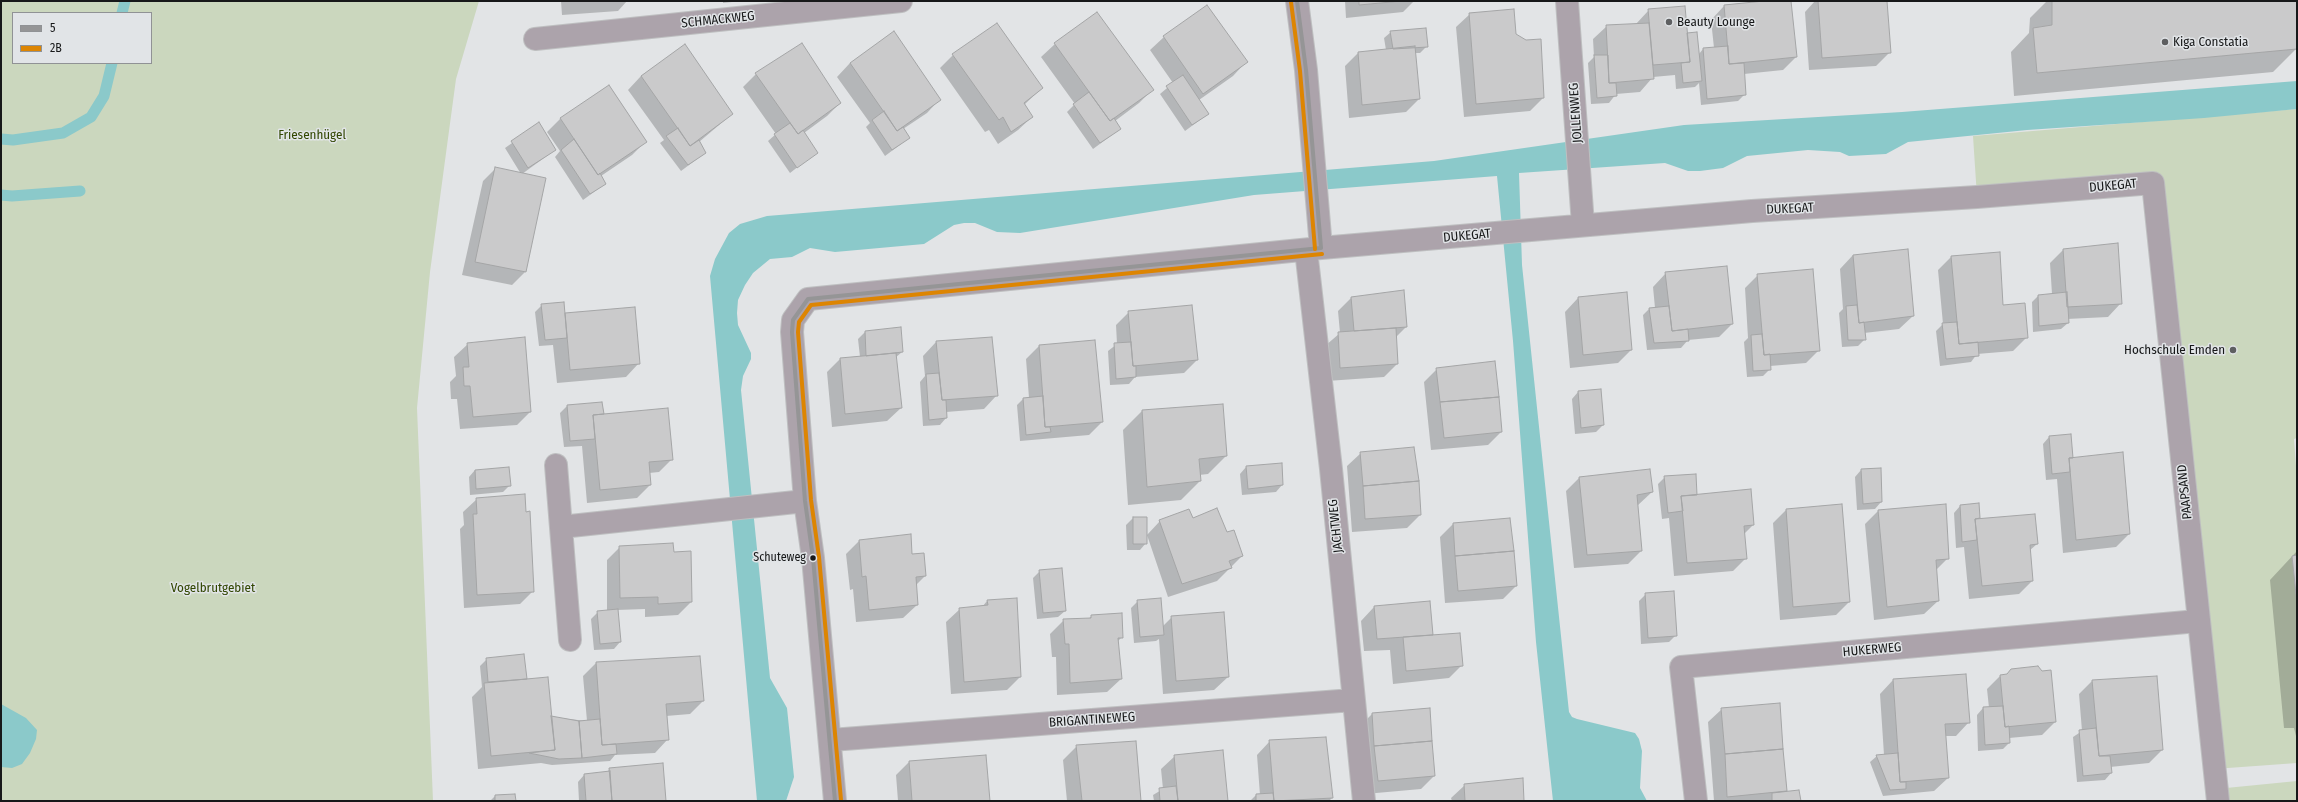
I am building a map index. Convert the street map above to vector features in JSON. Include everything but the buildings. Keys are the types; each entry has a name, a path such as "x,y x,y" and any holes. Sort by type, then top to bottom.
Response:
{"street":[{"name":"SCHMACKWEG","path":"535,39 902,1"},
{"name":"JACHTWEG","path":"1297,1 1306,70 1317,202 1313,249 1331,469 1364,801"},
{"name":"JOLLENWEG","path":"1567,1 1583,225"},
{"name":"DUKEGAT","path":"805,501 792,332 793,320 808,299 1313,249 1583,225 2153,183"},
{"name":"PAAPSAND","path":"2153,183 2218,801"},
{"path":"556,465 570,640"},
{"path":"561,527 805,501 831,740 835,801"},
{"name":"HUKERWEG","path":"1696,801 1681,667 2198,621"},
{"name":"BRIGANTINEWEG","path":"831,740 1353,700"}],"green space":[{"name":"Vogelbrutgebiet","path":"1,1 479,1 456,79 430,272 417,408 433,801 1,801"},
{"name":"Hochschule Emden","path":"2297,109 2297,438 2294,439 2297,479 2297,555 2292,556 2297,604 2297,763 2214,769 2153,183 1977,197 1973,136"},
{"path":"2297,781 2297,801 2218,801 2216,789"}],"water":[{"path":"2297,81 2297,109 2204,118 2027,130 1908,142 1886,154 1849,156 1840,152 1808,150 1747,156 1723,168 1700,171 1688,171 1665,163 1519,173 1522,265 1569,712 1572,717 1577,719 1635,733 1639,739 1642,751 1640,788 1647,801 1553,801 1536,642 1513,341 1497,176 1254,195 1020,233 997,232 975,223 964,223 954,225 924,244 835,252 810,248 792,257 770,259 753,273 745,285 738,300 737,313 738,325 751,353 751,359 743,376 741,390 770,678 787,708 794,777 786,801 757,801 710,276 715,259 729,233 740,224 767,216 1434,161 1684,125 1902,112"},
{"path":"1,704 26,718 37,730 36,739 30,753 22,764 12,768 1,767"}],"waterway":[{"path":"122,12 125,1"},
{"path":"1,139 13,140 63,133 91,117 104,96 112,64"},
{"path":"1,195 12,196 80,191"}],"transit line":[{"name":"5","path":"1297,1 1306,70 1321,248"},
{"name":"2B","path":"1291,2 1300,71 1315,249"},
{"name":"5","path":"835,801 813,558 805,501 792,332 793,320 808,299 1321,248"},
{"name":"2B","path":"841,800 819,557 811,500 798,332 799,322 811,305 1322,254"}],"place":[{"name":"Beauty Lounge","path":"1669,22"},
{"name":"Kiga Constatia","path":"2165,42"},
{"name":"Hochschule Emden","path":"2233,350"},
{"name":"Schuteweg","path":"813,558"}],"park label":[{"name":"Friesenhügel","path":"312,135"}]}
